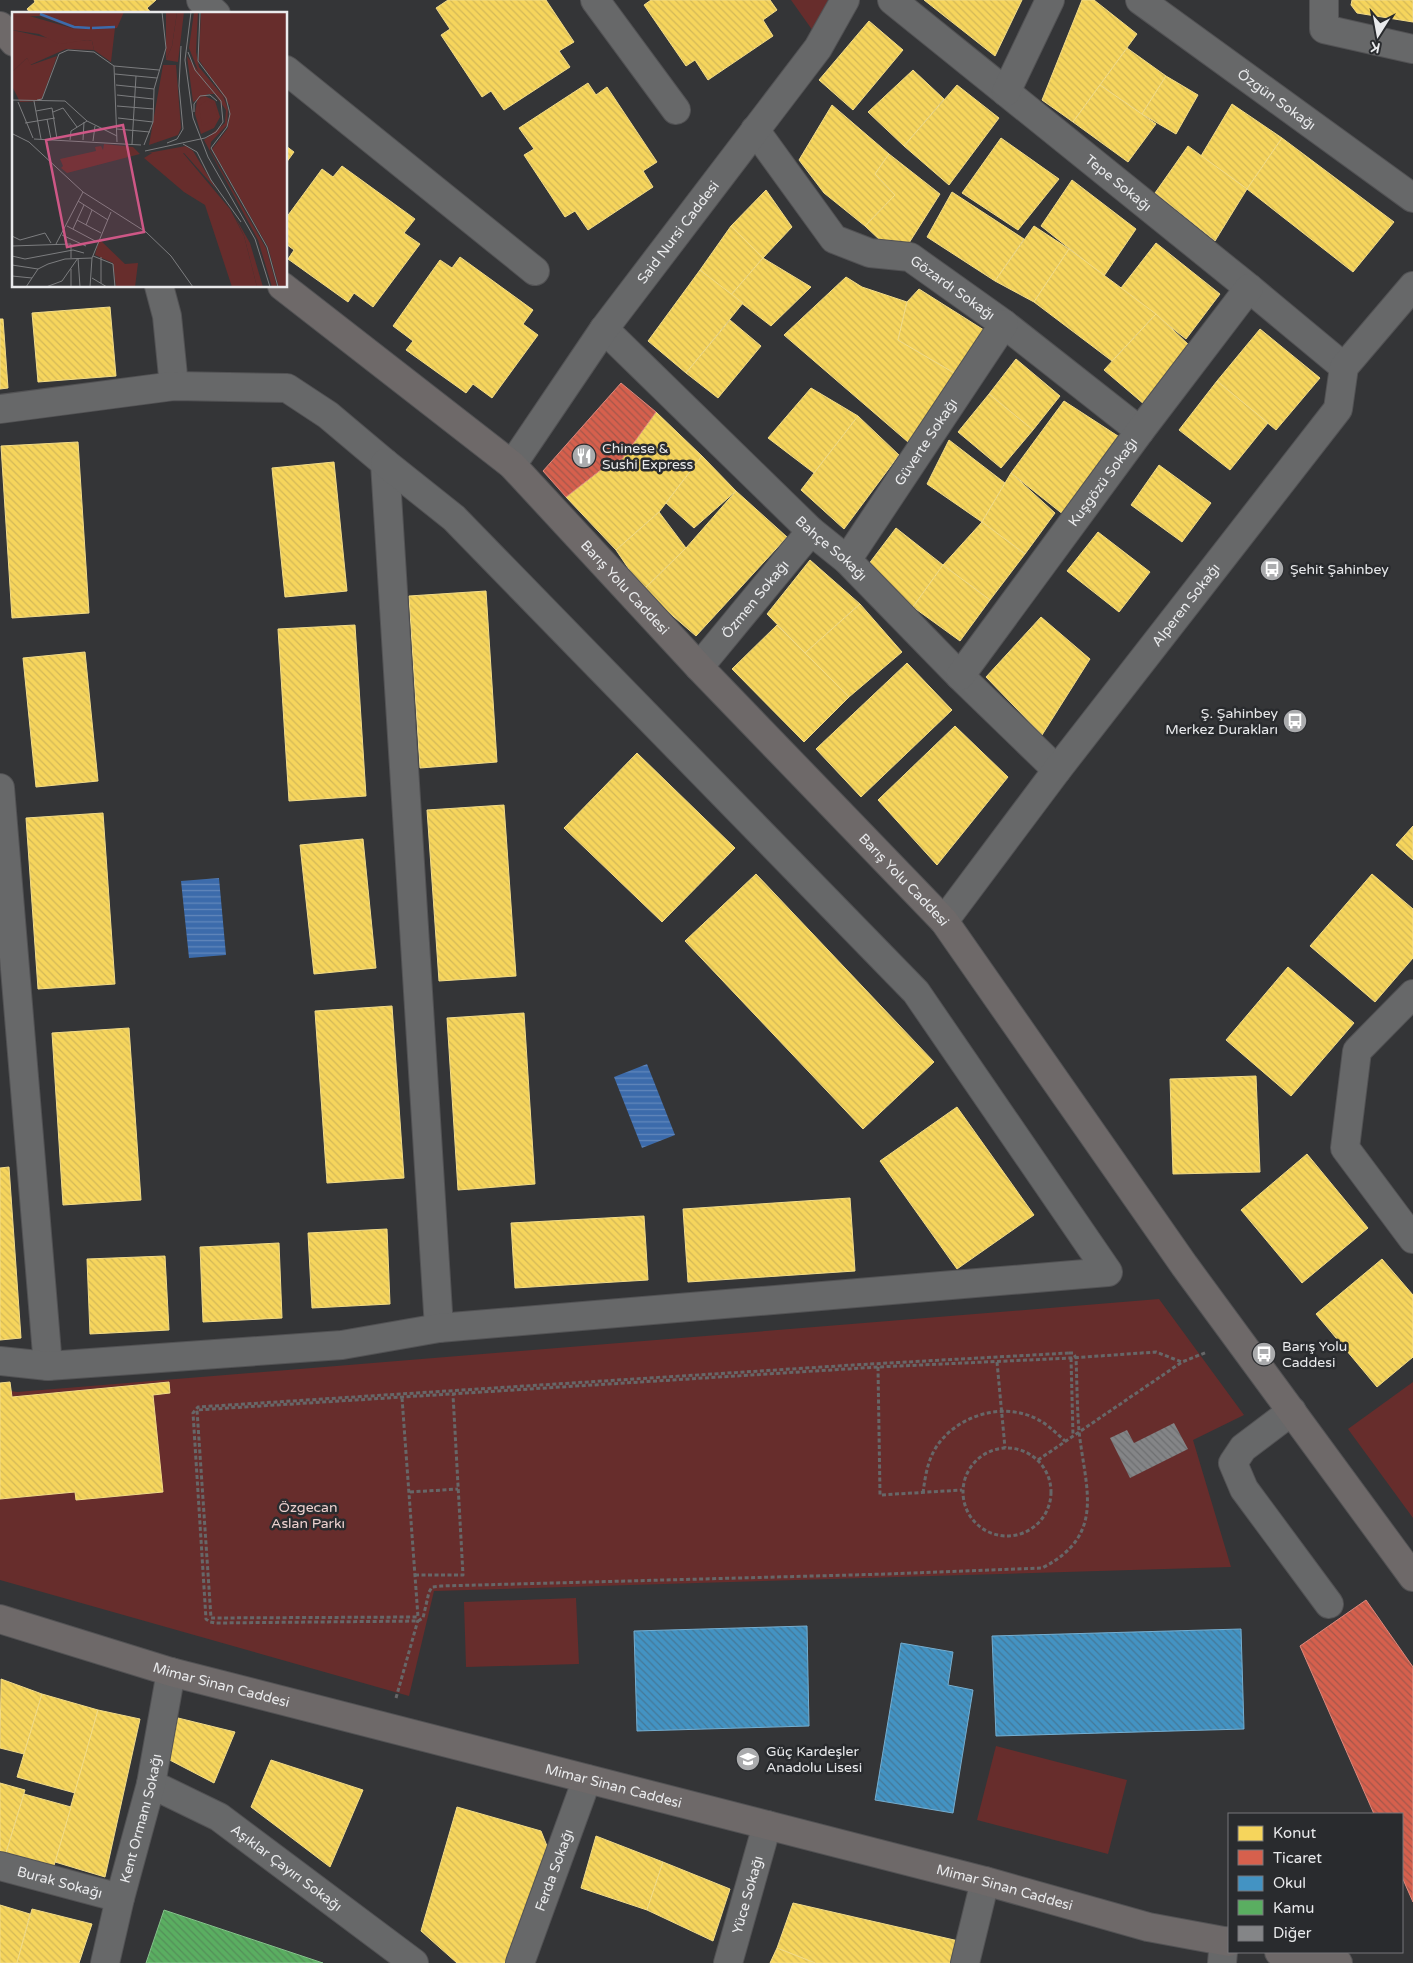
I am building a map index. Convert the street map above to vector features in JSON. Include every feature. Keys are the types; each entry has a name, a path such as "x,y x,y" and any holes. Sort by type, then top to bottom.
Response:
{"main road":[{"path":"0,26 12,40"},
{"name":"Barış Yolu Caddesi","path":"285,288 512,464 699,667 944,921 1184,1265 1413,1577"},
{"name":"Mimar Sinan Caddesi","path":"0,1619 171,1672 985,1880 1225,1949"},
{"path":"1285,1953 1328,1962"}],"street":[{"path":"595,0 676,110"},
{"name":"Said Nursi Caddesi","path":"512,464 604,329 818,48 845,0"},
{"name":"Tepe Sokağı","path":"892,0 1344,368"},
{"path":"1006,92 1050,0"},
{"name":"Özgün Sokağı","path":"1140,0 1413,198"},
{"path":"1324,0 1324,29 1413,49"},
{"path":"288,72 535,271"},
{"name":"Gözardı Sokağı","path":"755,130 834,239 870,254 910,258 1004,324 1140,431"},
{"path":"1344,368 1413,286"},
{"path":"160,288 167,316 174,386"},
{"name":"Kuşgözü Sokağı","path":"960,676 1248,288"},
{"name":"Güverte Sokağı","path":"847,560 1004,324"},
{"name":"Bahçe Sokağı","path":"604,329 812,531 847,560 960,676 1057,770"},
{"name":"Alperen Sokağı","path":"944,921 1057,770 1338,409 1344,368"},
{"path":"0,408 174,386 287,388 328,415 454,518 916,992 1108,1272 439,1328 342,1345 48,1366 0,1361"},
{"path":"385,463 439,1328"},
{"name":"Özmen Sokağı","path":"699,667 812,531"},
{"path":"0,788 48,1366"},
{"path":"1413,994 1357,1051 1346,1148 1413,1239"},
{"path":"1292,1411 1243,1448 1233,1463 1244,1489 1329,1604"},
{"name":"Kent Ormanı Sokağı","path":"105,1963 120,1898 151,1784 171,1672"},
{"name":"Ferda Sokağı","path":"520,1963 587,1779"},
{"name":"Aşıklar Çayırı Sokağı","path":"151,1784 219,1817 414,1963"},
{"name":"Yüce Sokağı","path":"728,1963 767,1825"},
{"name":"Burak Sokağı","path":"0,1866 120,1898"},
{"path":"965,1963 985,1880"}],"path":[{"path":"1069,1352 1073,1353 1076,1358 1079,1431 1088,1499 1087,1517 1074,1542 1054,1562 1042,1568 441,1586 432,1587 423,1618 418,1619 210,1622 206,1619 193,1412 198,1407 1069,1352"},
{"path":"418,1619 211,1618 197,1410 453,1396 878,1367 1076,1358 1156,1352 1182,1362"},
{"path":"1038,1460 1182,1362 1207,1352"},
{"path":"1071,1358 1073,1435"},
{"path":"997,1361 1005,1448"},
{"path":"878,1367 880,1495 923,1494 962,1490"},
{"path":"416,1575 464,1575 453,1396"},
{"path":"388,1728 418,1619 402,1398"},
{"path":"923,1494 926,1468 935,1449 949,1432 967,1420 987,1413 1009,1411 1030,1416 1049,1426 1065,1440"},
{"path":"997,1448 1012,1448 1026,1451 1038,1460 1046,1470 1050,1482 1050,1501 1042,1519 1032,1528 1021,1534 1008,1536 995,1534 982,1528 971,1518 964,1505 962,1490 965,1476 972,1463 983,1454 997,1448"},
{"path":"410,1492 458,1489"}],"green space":[{"path":"791,0 828,0 813,31"},
{"name":"Özgecan Aslan Parkı","path":"1159,1299 1244,1415 1193,1440 1231,1567 434,1591 409,1696 0,1580 0,1389 17,1392"},
{"path":"1413,1382 1413,1518 1348,1429"},
{"path":"576,1598 579,1664 466,1667 464,1602"},
{"path":"996,1746 1127,1780 1108,1854 977,1820"}],"water":[{"path":"219,878 226,955 189,958 181,881"},
{"path":"647,1064 675,1135 642,1148 614,1077"}],"building: Konut":[{"path":"34,0 156,0 147,8 150,12 29,12 27,9 35,2"},
{"path":"448,0 546,0 574,42 559,51 570,67 504,110 491,91 482,97 441,35 450,29 436,8"},
{"path":"651,0 770,0 777,10 763,20 773,36 708,80 695,60 686,66 644,5"},
{"path":"924,0 1022,0 995,56"},
{"path":"1082,0 1094,0 1137,34 1073,122 1042,100"},
{"path":"1352,0 1413,0 1413,22 1357,13 1351,5"},
{"path":"869,21 903,50 853,110 819,80"},
{"path":"1127,48 1166,76 1142,114 1100,85"},
{"path":"913,70 944,99 904,146 868,112"},
{"path":"1166,76 1198,95 1176,134 1142,114"},
{"path":"588,83 596,95 607,87 657,162 643,171 653,187 588,230 575,211 565,217 524,155 534,149 519,128"},
{"path":"957,85 999,118 949,185 904,146"},
{"path":"1100,85 1156,124 1128,162 1073,122"},
{"path":"1232,104 1282,138 1247,189 1201,156"},
{"path":"832,105 889,154 875,174 895,195 865,226 824,193 799,160"},
{"path":"1001,138 1059,179 1018,230 962,193"},
{"path":"1282,138 1394,222 1353,272 1247,189"},
{"path":"1188,146 1247,189 1215,241 1155,193"},
{"path":"288,148 294,152 288,160"},
{"path":"889,154 940,194 909,243 882,242 865,226 895,195 875,174"},
{"path":"342,166 415,219 404,233 420,244 373,307 354,293 348,302 288,259 294,250 288,246 288,215 322,169 333,177"},
{"path":"1072,180 1136,229 1104,276 1041,226"},
{"path":"766,190 792,227 763,258 731,226"},
{"path":"952,192 1024,239 995,281 927,237"},
{"path":"731,226 763,258 731,295 700,270"},
{"path":"1034,226 1069,249 1034,302 995,281"},
{"path":"1156,243 1220,294 1186,339 1121,288"},
{"path":"1069,249 1156,314 1112,361 1034,302"},
{"path":"460,257 533,310 523,324 538,335 492,398 473,384 466,393 406,350 413,341 393,326 440,260 452,268"},
{"path":"763,258 811,287 771,326 731,295"},
{"path":"700,270 743,303 686,373 648,341"},
{"path":"846,277 862,287 907,302 898,340 956,374 908,442 784,335"},
{"path":"919,289 987,332 956,374 898,340 907,302"},
{"path":"110,307 116,376 38,382 32,313"},
{"path":"1156,314 1189,345 1145,405 1104,370"},
{"path":"0,319 3,319 8,388 0,389"},
{"path":"730,320 761,346 718,398 686,373"},
{"path":"1260,329 1320,378 1276,430 1217,381"},
{"path":"1016,359 1060,396 1033,430 989,394"},
{"path":"1217,381 1268,423 1230,470 1179,430"},
{"path":"811,388 858,416 814,473 768,438"},
{"path":"989,394 1033,430 1001,468 958,432"},
{"path":"1064,401 1121,438 1064,515 1011,473"},
{"path":"656,412 702,456 659,512 616,550 566,497 607,465 622,459"},
{"path":"858,416 899,455 844,529 801,490"},
{"path":"949,440 1005,483 982,522 927,484"},
{"path":"78,442 89,613 12,618 1,446"},
{"path":"702,456 736,491 694,528 666,503"},
{"path":"334,462 347,591 285,597 272,468"},
{"path":"1159,465 1211,503 1182,542 1131,505"},
{"path":"1011,473 1055,513 1025,554 982,522"},
{"path":"736,491 787,537 696,636 643,590 686,548"},
{"path":"659,512 686,548 643,590 616,550"},
{"path":"982,522 1025,554 990,600 943,565"},
{"path":"896,528 943,565 913,607 868,565"},
{"path":"1098,532 1150,572 1119,612 1067,571"},
{"path":"810,560 860,604 805,653 767,614"},
{"path":"943,565 990,600 960,641 913,607"},
{"path":"486,591 497,762 420,768 409,596"},
{"path":"860,604 902,652 849,697 805,653"},
{"path":"1041,617 1090,659 1042,735 986,677"},
{"path":"355,625 366,796 289,801 278,629"},
{"path":"777,625 849,697 804,742 732,669"},
{"path":"85,652 98,781 36,787 23,658"},
{"path":"907,663 952,710 861,797 816,749"},
{"path":"955,726 1008,777 937,865 878,800"},
{"path":"637,753 735,848 662,922 564,828"},
{"path":"504,805 516,976 439,981 427,810"},
{"path":"103,813 115,984 38,989 26,818"},
{"path":"1413,826 1413,860 1396,845"},
{"path":"363,839 376,968 314,974 300,845"},
{"path":"756,874 934,1062 863,1129 685,941"},
{"path":"1372,874 1413,909 1413,958 1375,1002 1310,946"},
{"path":"1288,967 1354,1023 1291,1096 1226,1040"},
{"path":"392,1006 404,1178 327,1183 315,1011"},
{"path":"524,1013 535,1184 458,1190 447,1018"},
{"path":"129,1028 141,1200 63,1205 52,1033"},
{"path":"1256,1076 1260,1172 1173,1174 1170,1079"},
{"path":"957,1107 1034,1215 957,1269 880,1161"},
{"path":"1307,1154 1368,1228 1302,1283 1241,1210"},
{"path":"9,1167 21,1338 0,1340 0,1168"},
{"path":"850,1198 855,1271 688,1282 683,1209"},
{"path":"644,1216 648,1280 515,1288 511,1223"},
{"path":"387,1229 390,1304 312,1308 308,1233"},
{"path":"279,1243 282,1318 203,1322 200,1247"},
{"path":"165,1256 169,1330 90,1334 87,1259"},
{"path":"1382,1259 1413,1295 1413,1357 1377,1387 1316,1314"},
{"path":"10,1382 12,1397 169,1382 170,1393 153,1395 163,1492 76,1500 75,1492 0,1499 0,1383"},
{"path":"1,1679 42,1694 24,1754 0,1748"},
{"path":"42,1694 98,1710 75,1793 17,1777"},
{"path":"98,1710 140,1719 105,1877 55,1862"},
{"path":"174,1717 235,1732 214,1783 162,1756"},
{"path":"271,1760 363,1790 330,1867 251,1807"},
{"path":"0,1783 25,1790 6,1853 0,1852"},
{"path":"24,1794 71,1807 53,1869 6,1853"},
{"path":"457,1807 541,1831 549,1851 505,1963 457,1963 421,1931"},
{"path":"596,1836 663,1862 647,1910 581,1888"},
{"path":"663,1862 730,1889 713,1941 647,1910"},
{"path":"793,1903 963,1942 957,1963 815,1963 777,1948"},
{"path":"0,1905 30,1914 17,1963 0,1963"},
{"path":"32,1909 92,1924 79,1963 17,1963"},
{"path":"777,1948 815,1963 770,1963"}],"building: Ticaret":[{"path":"621,383 656,412 622,459 607,465 566,497 543,471"},
{"path":"1366,1600 1413,1667 1413,1902 1403,1879 1403,1813 1374,1813 1300,1646"}],"building: Okul":[{"path":"807,1626 809,1726 637,1731 634,1631"},
{"path":"1241,1629 1244,1729 996,1736 992,1636"},
{"path":"901,1643 953,1652 948,1685 973,1690 953,1813 875,1800"}],"building: Kamu":[{"path":"164,1910 323,1963 146,1963"}],"building: Diğer":[{"path":"1174,1423 1188,1449 1130,1478 1110,1438 1127,1430 1134,1443"}],"place":[{"name":"Chinese & Sushi Express","path":"584,456"},
{"name":"Şehit Şahinbey","path":"1272,569"},
{"name":"Ş. Şahinbey Merkez Durakları","path":"1295,721"},
{"name":"Barış Yolu Caddesi","path":"1264,1354"},
{"name":"Güç Kardeşler Anadolu Lisesi","path":"748,1759"}]}
